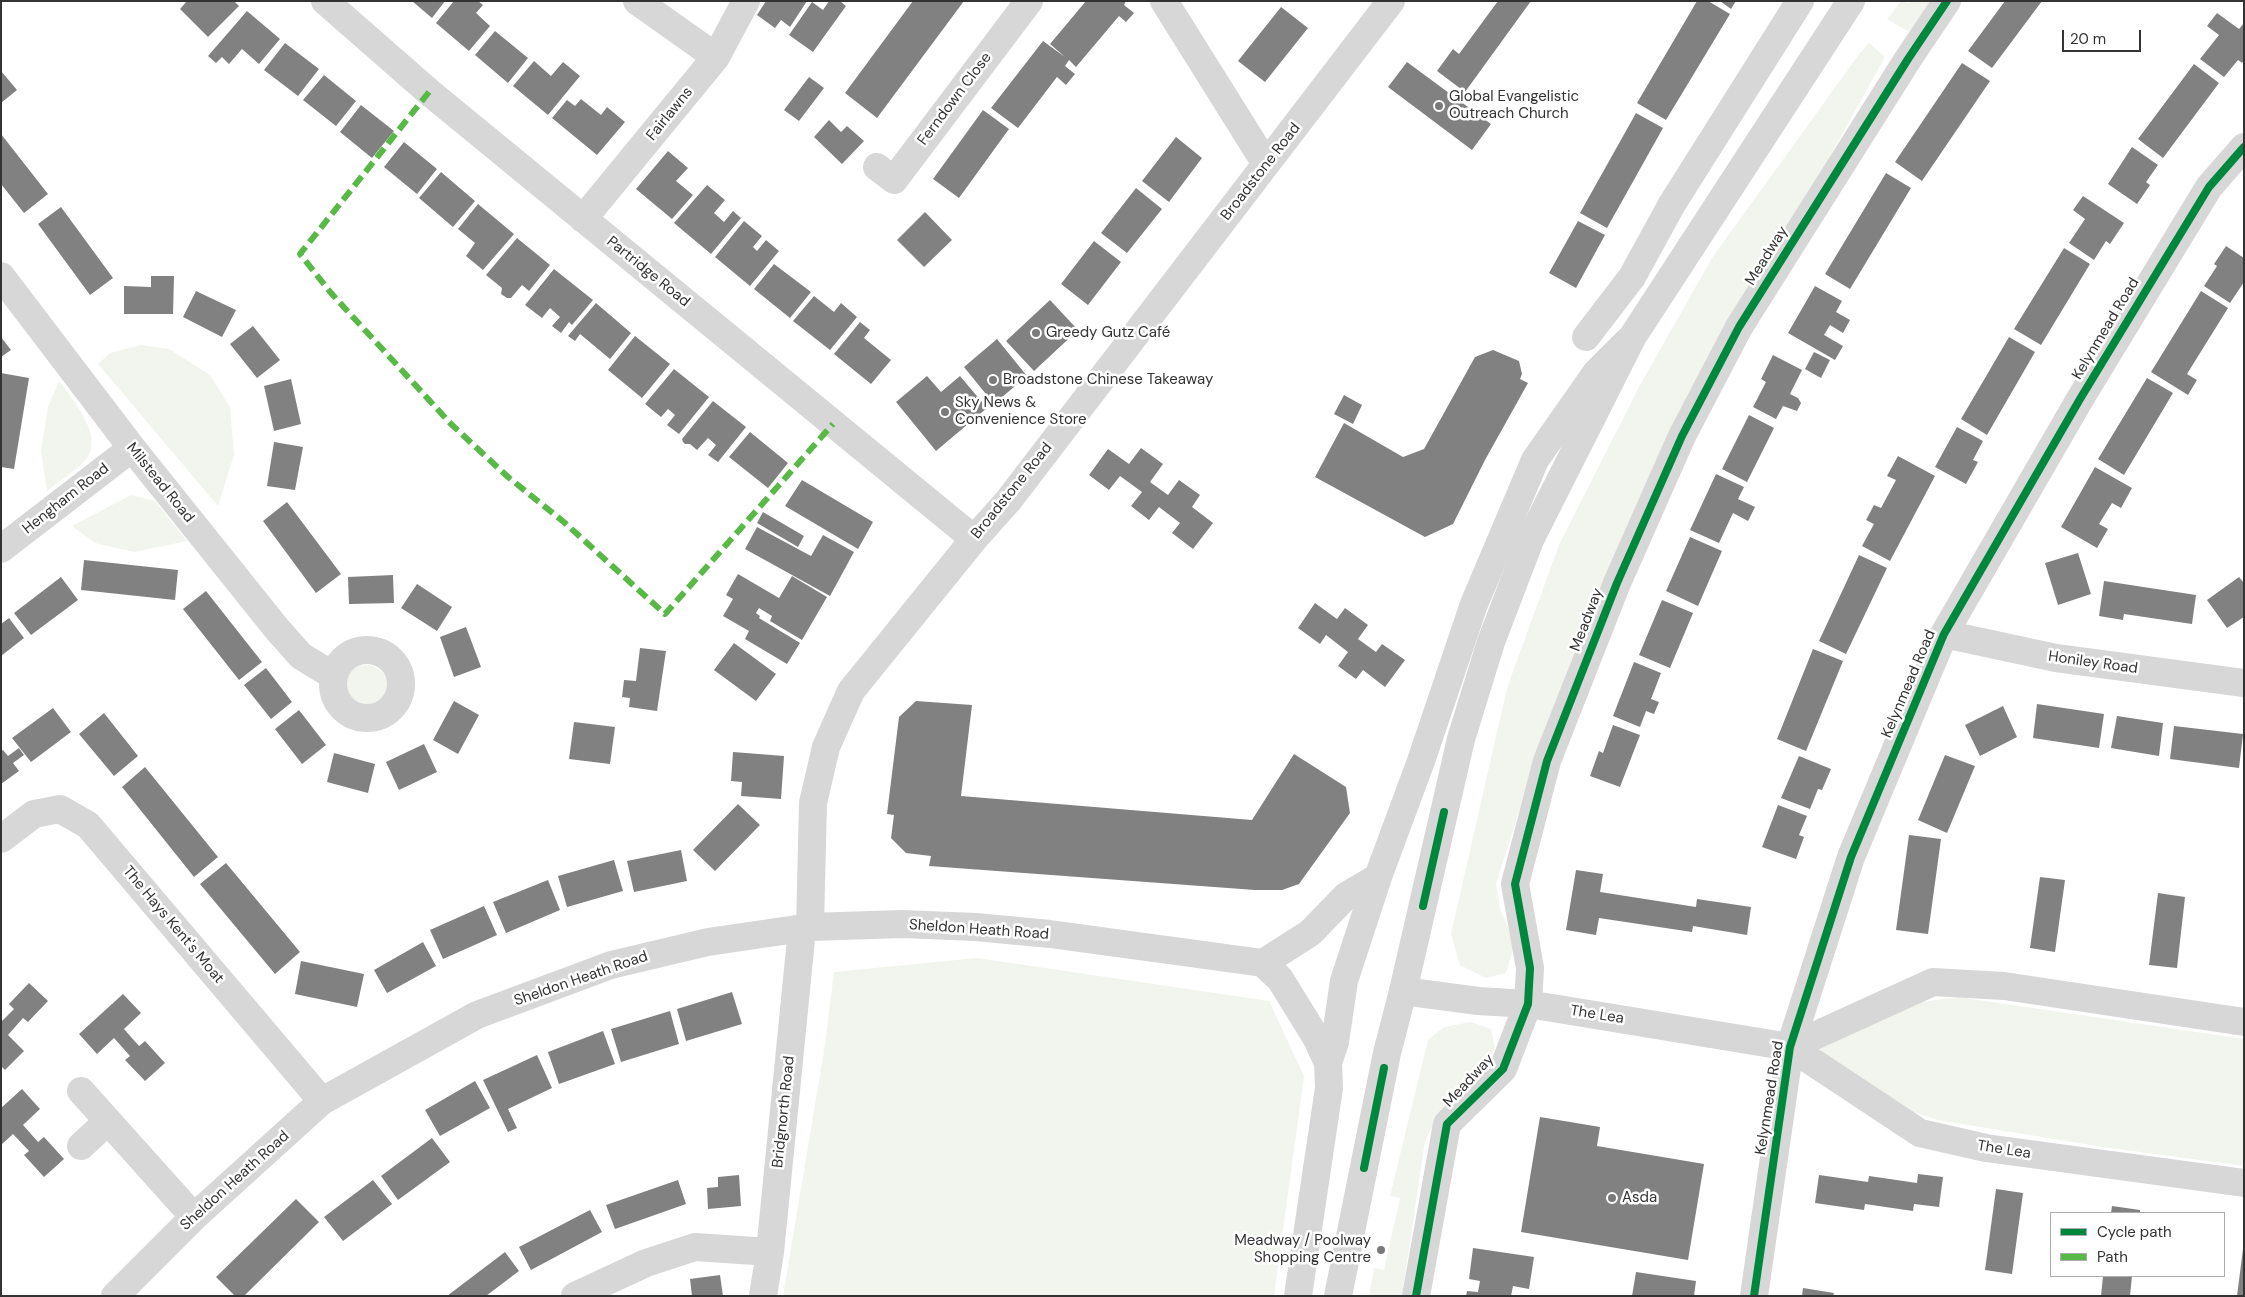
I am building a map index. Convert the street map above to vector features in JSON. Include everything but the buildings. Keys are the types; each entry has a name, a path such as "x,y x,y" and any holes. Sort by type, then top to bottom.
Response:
{"street":[{"name":"Partridge Road","path":"325,1 429,92 974,539"},
{"path":"637,1 716,57"},
{"name":"Fairlawns","path":"584,219 716,57 746,1"},
{"name":"Ferndown Close","path":"877,166 894,180 1029,1"},
{"path":"1164,1 1266,164"},
{"name":"Broadstone Road","path":"806,928 813,803 826,747 852,690 974,539 1008,501 1391,1"},
{"path":"1586,337 1632,277 1672,204 1800,1"},
{"path":"1338,1296 1387,1052 1403,991 1461,739 1491,642 1530,540 1633,336 1851,1"},
{"name":"Meadway","path":"1416,1296 1447,1124 1503,1069 1528,1004 1530,968 1515,884 1547,761 1617,583 1682,436 1739,326 1902,67 1947,1"},
{"name":"Kelynmead Road","path":"1754,1296 1790,1047 1851,858 1944,634 2080,399 2209,187 2244,147"},
{"name":"Milstead Road","path":"1,276 132,448 277,629 301,656 334,676"},
{"path":"1632,277 1652,306"},
{"path":"1298,1296 1329,1088 1328,1063 1335,1042 1344,981 1378,877 1421,761 1474,604 1536,460 1596,373 1633,336"},
{"name":"Hengham Road","path":"1,549 132,448"},
{"name":"Honiley Road","path":"1944,634 2056,658 2244,683"},
{"name":"The Hays Kent's Moat","path":"1,839 34,814 60,809 88,825 322,1101"},
{"path":"1328,1063 1317,1039 1280,979 1263,963 1310,933 1346,896 1378,877"},
{"name":"Sheldon Heath Road","path":"115,1296 194,1216 322,1101 477,1015 611,965 708,942 806,928 902,924 976,927 1184,951 1263,963"},
{"name":"Bridgnorth Road","path":"763,1296 770,1252 806,928"},
{"path":"1790,1047 1933,982 2004,986 2244,1022"},
{"name":"The Lea","path":"1403,991 1478,1001 1528,1004 1790,1047 1920,1133 1986,1148 2244,1183"},
{"path":"81,1091 194,1216"},
{"path":"81,1146 108,1121"},
{"path":"575,1296 646,1263 695,1247 770,1252"}],"shaded area":[{"path":"1901,1 1909,3 1911,1 1932,1 1909,32 1887,19"},
{"path":"1869,43 1885,57 1652,476 1586,620 1536,757 1496,884 1500,909 1509,929 1513,949 1506,973 1486,978 1460,965 1451,934 1507,688 1559,545 1640,385 1712,258"},
{"path":"141,345 169,349 210,375 230,407 234,455 218,506 98,364 110,353"},
{"path":"59,381 84,418 92,440 91,450 82,463 47,491 41,451 48,407"},
{"path":"131,495 155,501 187,541 134,552 95,543 72,526"},
{"path":"362,665 370,665 382,671 388,687 382,703 370,709 362,709 350,703 344,691 344,683 350,671"},
{"path":"977,958 1269,1001 1304,1076 1274,1296 783,1296 825,1045 834,972"},
{"path":"1958,997 2244,1039 2244,1166 2103,1147 1938,1120 1890,1104 1825,1066 1820,1048 1851,1012"},
{"path":"1471,1022 1491,1029 1495,1049 1476,1079 1439,1113 1425,1141 1402,1296 1369,1296 1374,1268 1384,1270 1400,1198 1390,1196 1428,1040 1444,1027"}],"marked path":[{"path":"429,92 300,254 331,293 451,424 508,477 565,523 665,614 833,424"}],"cycle path":[{"path":"1416,1296 1447,1124 1503,1069 1528,1004 1530,968 1515,884 1547,761 1617,583 1682,436 1739,327 1908,59 1947,1"},
{"path":"1754,1296 1790,1047 1851,857 1944,634 2080,399 2209,187 2244,147"},
{"path":"1423,906 1444,812"},
{"path":"1364,1168 1384,1068"}],"place":[{"name":"Global Evangelistic Outreach Church","path":"1439,106"},
{"name":"Greedy Gutz Café","path":"1036,333"},
{"name":"Broadstone Chinese Takeaway","path":"993,380"},
{"name":"Sky News & Convenience Store","path":"945,412"},
{"name":"Asda","path":"1612,1198"},
{"name":"Meadway / Poolway Shopping Centre","path":"1381,1250"}]}
